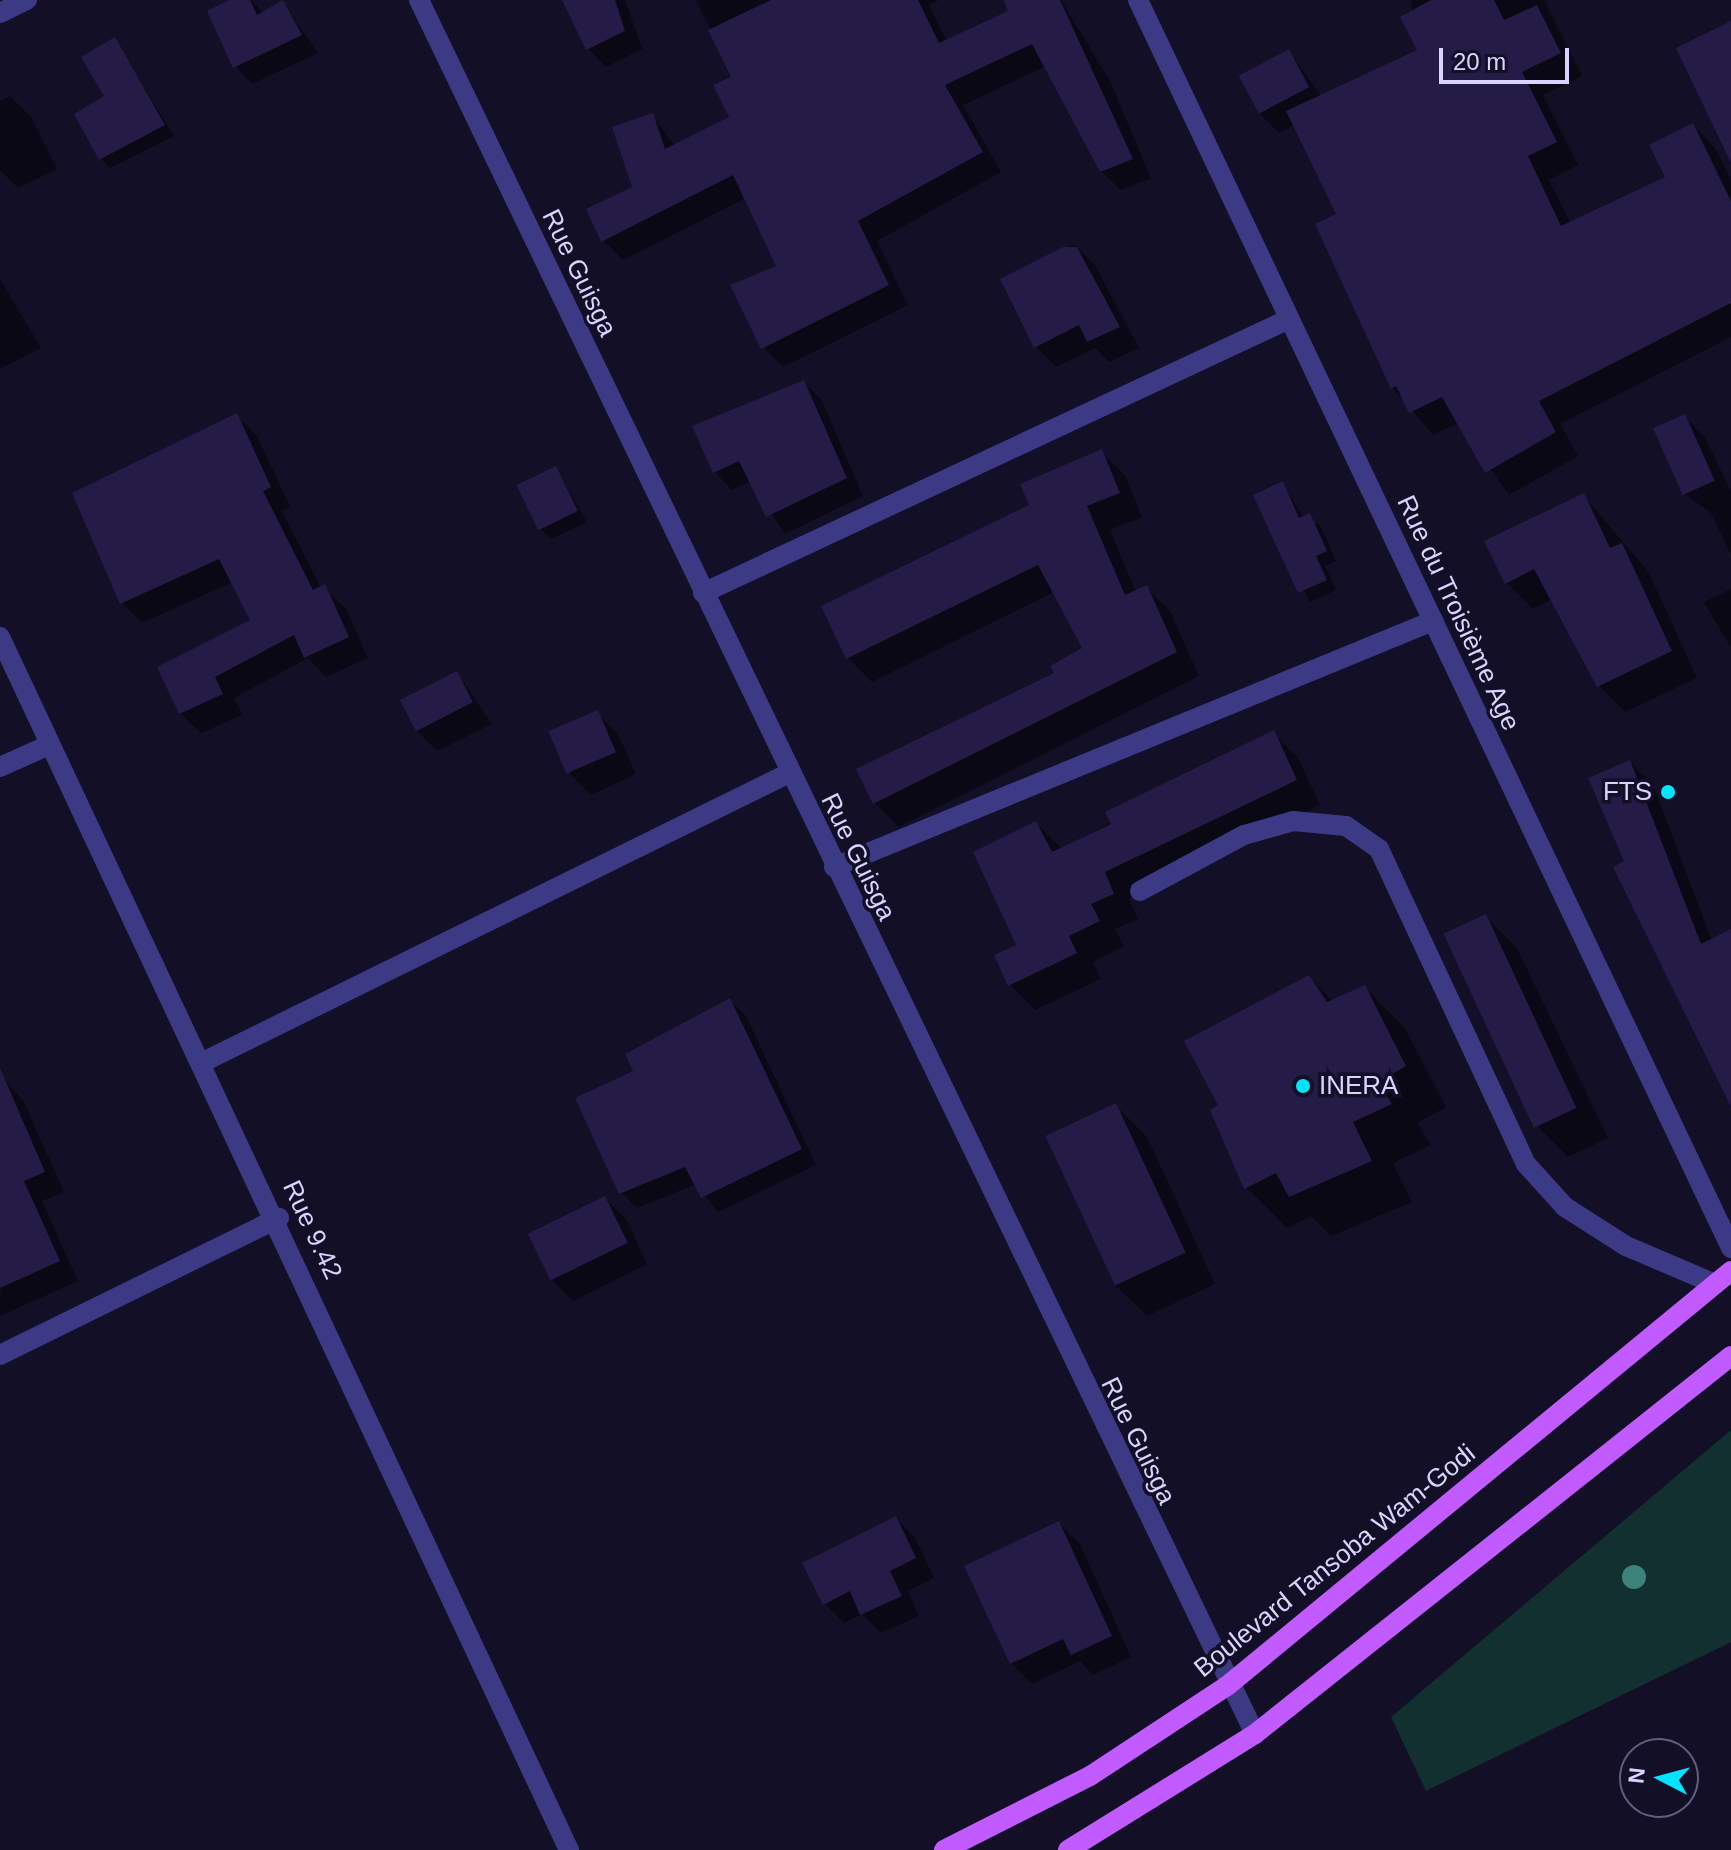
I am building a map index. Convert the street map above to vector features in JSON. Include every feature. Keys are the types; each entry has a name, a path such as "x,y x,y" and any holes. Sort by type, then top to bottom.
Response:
{"main road":[{"name":"Boulevard Tansoba Wam-Godi","path":"944,1850 1090,1776 1227,1686 1723,1278"},
{"path":"1068,1850 1255,1734 1731,1356"}],"street":[{"path":"0,13 27,0"},
{"name":"Rue Guisga","path":"419,0 1227,1686 1255,1734"},
{"name":"Rue du Troisième Age","path":"1138,0 1731,1248"},
{"path":"703,593 1289,319"},
{"path":"834,867 1433,621"},
{"name":"Rue 9.42","path":"0,637 49,745 279,1218 569,1850"},
{"path":"0,767 49,745"},
{"path":"203,1062 789,773"},
{"path":"1140,891 1244,835 1293,821 1346,826 1379,849 1526,1164 1565,1207 1626,1246 1723,1278"},
{"path":"0,1355 279,1218"}],"green space":[{"path":"1731,1430 1731,1642 1426,1791 1391,1717"}],"building":[{"path":"229,0 250,0 257,15 283,0 302,35 233,68 207,11"},
{"path":"562,0 615,0 625,31 586,50"},
{"path":"771,0 918,0 939,43 1008,11 1004,0 1060,0 1133,159 1100,172 1032,44 945,85 983,152 858,221 889,285 761,349 730,285 776,266 733,175 601,242 586,209 632,187 612,127 653,113 665,149 729,117 713,85 731,77 708,30"},
{"path":"1431,0 1494,0 1504,20 1537,5 1561,53 1522,72 1557,142 1528,156 1561,226 1665,177 1649,145 1693,123 1731,201 1731,303 1539,401 1556,432 1485,473 1442,397 1409,413 1396,386 1391,389 1315,224 1336,214 1286,111 1417,50 1400,17"},
{"path":"1731,21 1731,163 1676,48"},
{"path":"115,37 165,125 99,160 74,114 104,96 81,57"},
{"path":"1289,49 1309,87 1259,114 1239,76"},
{"path":"1063,247 1077,247 1120,327 1087,342 1079,325 1034,348 1000,279"},
{"path":"804,380 847,478 766,517 739,461 713,473 692,426"},
{"path":"237,413 271,487 263,491 313,590 325,584 349,637 304,658 294,635 215,677 223,694 179,714 157,667 250,620 219,559 120,604 72,493"},
{"path":"1685,414 1715,481 1683,495 1653,428"},
{"path":"1102,449 1120,493 1087,506 1125,595 1147,585 1177,652 873,804 856,769 1054,673 1050,666 1082,648 1038,565 846,659 821,606 1029,505 1020,484"},
{"path":"556,466 578,511 538,530 516,485"},
{"path":"1283,481 1299,518 1310,513 1327,551 1316,556 1327,580 1298,593 1253,495"},
{"path":"1584,493 1610,548 1622,543 1672,651 1597,687 1534,569 1505,584 1484,541"},
{"path":"457,671 473,702 416,731 400,700"},
{"path":"598,710 616,752 566,773 548,731"},
{"path":"1274,730 1297,780 1105,872 1114,894 1091,904 1100,921 1069,936 1077,953 1008,986 994,955 1016,945 973,852 1036,821 1052,852 1111,824 1105,812"},
{"path":"1630,760 1701,944 1731,929 1731,1107 1613,867 1624,861 1588,778"},
{"path":"1486,914 1576,1108 1534,1128 1443,934"},
{"path":"1309,975 1327,1002 1365,985 1406,1066 1378,1082 1392,1104 1353,1122 1372,1161 1289,1197 1276,1173 1244,1189 1210,1110 1218,1105 1184,1041"},
{"path":"730,998 802,1149 701,1198 685,1167 619,1194 575,1098 633,1071 625,1054"},
{"path":"0,1068 45,1172 24,1181 60,1261 0,1288"},
{"path":"1116,1103 1186,1253 1115,1286 1045,1136"},
{"path":"605,1196 628,1243 550,1280 528,1234"},
{"path":"896,1516 916,1558 890,1571 902,1596 860,1615 850,1591 823,1605 802,1563"},
{"path":"1059,1521 1112,1636 1071,1655 1063,1639 1010,1664 964,1566"}],"place":[{"name":"FTS","path":"1668,792"},
{"name":"INERA","path":"1303,1086"}]}
